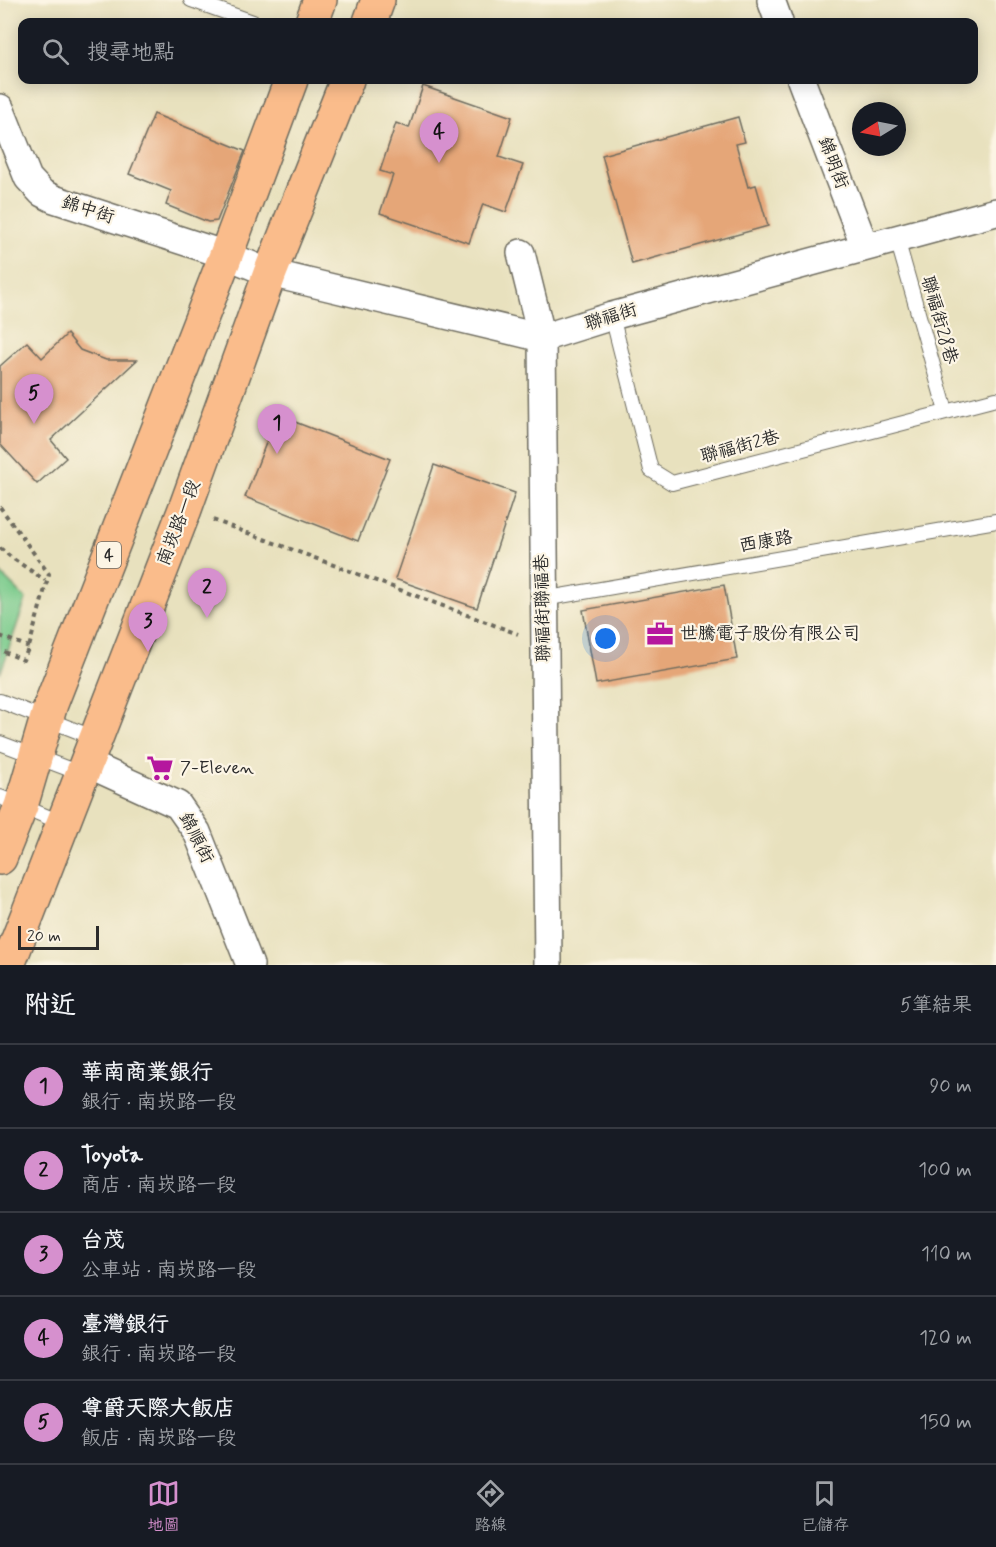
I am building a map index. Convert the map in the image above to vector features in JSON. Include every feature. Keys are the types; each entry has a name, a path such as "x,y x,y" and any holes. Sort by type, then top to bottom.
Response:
{"main road":[{"path":"313,18 320,0"},
{"path":"371,18 378,0"},
{"name":"4","path":"0,858 10,801 46,719 226,255 290,84"},
{"name":"南崁路一段","path":"8,965 185,509 270,273 345,84"}],"street":[{"path":"771,0 778,18"},
{"name":"錦明街","path":"803,84 865,247"},
{"name":"錦中街","path":"0,108 28,178 42,193 54,199 226,255"},
{"name":"聯福街","path":"542,338 612,316 996,212"},
{"name":"聯福街聯福巷","path":"521,253 542,338 548,965"},
{"path":"226,255 270,273 542,338"},
{"name":"錦順街","path":"88,758 178,805 188,816 197,832 250,965"}],"lane":[{"path":"192,0 242,18"},
{"name":"聯福街28巷","path":"897,239 946,411"},
{"name":"聯福街2巷","path":"612,316 651,470 672,483 996,399"},
{"name":"西康路","path":"543,599 996,521"},
{"path":"0,701 46,719 88,758"},
{"path":"0,743 88,758"},
{"path":"10,801 62,823"}],"path":[{"path":"0,507 49,574 45,580 29,647 23,660 0,650"},
{"path":"185,509 544,644"},
{"path":"0,548 45,580"},
{"path":"0,636 29,647"}],"green space":[{"path":"0,573 26,599 0,674"}],"building":[{"path":"423,86 512,117 499,157 523,165 506,212 483,204 469,243 380,213 393,175 380,171 396,123 409,128"},
{"path":"154,114 245,151 217,221 208,222 166,205 171,191 129,174"},
{"path":"738,117 745,142 736,144 748,187 756,185 768,226 632,264 602,155"},
{"path":"67,334 80,350 106,360 137,360 51,440 66,458 37,484 0,444 0,366 27,342 42,358"},
{"path":"277,415 390,459 358,541 245,497"},
{"path":"434,465 515,493 477,608 395,579"},
{"name":"世騰電子股份有限公司","path":"724,585 737,659 596,684 583,610"}],"place":[{"name":"臺灣銀行","path":"439,163"},
{"name":"尊爵天際大飯店","path":"34,424"},
{"name":"華南商業銀行","path":"277,454"},
{"name":"Toyota","path":"207,618"},
{"name":"世騰電子股份有限公司","path":"660,634"},
{"name":"台茂","path":"148,652"},
{"name":"7-Eleven","path":"160,768"}]}
